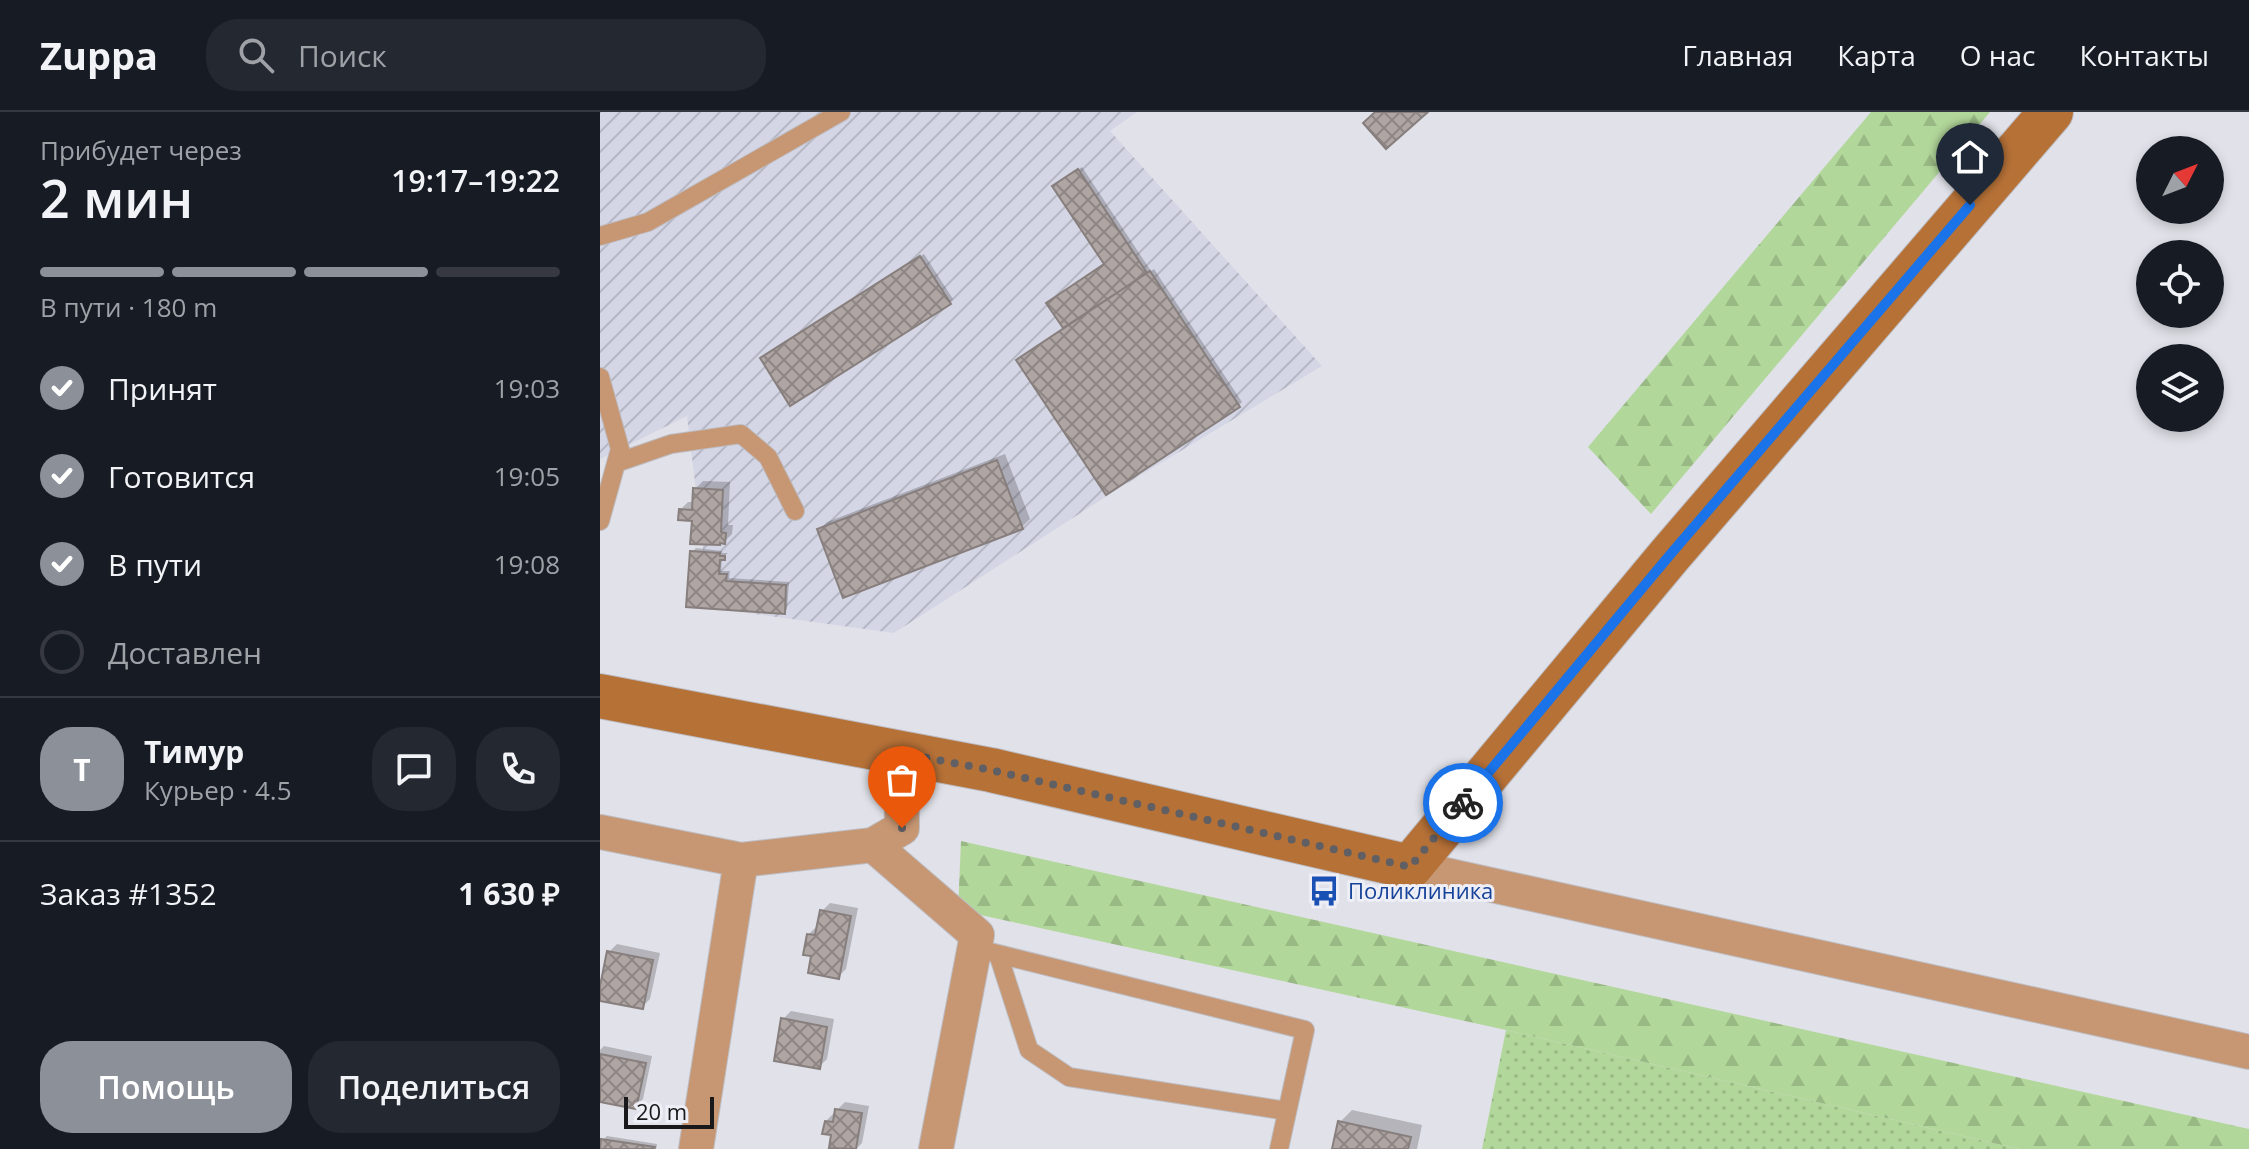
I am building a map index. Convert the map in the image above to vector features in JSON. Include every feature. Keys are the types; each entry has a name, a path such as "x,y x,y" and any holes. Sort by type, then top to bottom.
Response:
{"street":[{"path":"1410,867 1669,556 2051,112"},
{"path":"600,696 1006,774 1410,867 2249,1052"},
{"path":"600,832 741,860 873,845 902,828 901,753"},
{"path":"873,845 983,945 936,1149"},
{"path":"696,1149 741,860"}],"lane":[{"path":"600,236 648,222 841,112"},
{"path":"600,377 620,449 600,521"},
{"path":"616,463 671,444 741,434 768,457 795,511"},
{"path":"983,945 1029,1050 1069,1077 1287,1111"},
{"path":"983,945 1305,1030 1279,1149"}],"shaded area":[{"path":"600,112 1137,112 1110,131 1322,366 1121,487 894,633 710,608 687,416 600,459"}],"green space":[{"path":"1871,112 1990,112 1651,514 1588,447"},
{"path":"961,841 2249,1129 2249,1149 2019,1149 1506,1030 958,910"},
{"path":"1506,1030 2019,1149 1482,1149"}],"building":[{"path":"1375,112 1428,112 1386,149 1363,123"},
{"path":"1078,169 1147,273 1063,328 1046,303 1104,264 1052,186"},
{"path":"920,256 951,304 790,406 760,358"},
{"path":"1150,271 1240,407 1106,495 1016,360"},
{"path":"997,460 1023,529 843,598 817,529"},
{"path":"693,488 723,490 721,532 726,533 725,544 690,544 692,521 678,520 679,509 692,510"},
{"path":"690,551 725,556 725,560 720,560 719,574 727,574 726,581 786,585 785,614 686,607"},
{"path":"820,910 851,916 839,979 808,973 811,956 803,955 807,934 815,935"},
{"path":"607,951 653,960 643,1009 600,1001"},
{"path":"781,1018 827,1027 820,1069 774,1061"},
{"path":"600,1054 646,1063 636,1109 600,1102"},
{"path":"835,1109 862,1113 856,1149 829,1148 831,1135 822,1134 825,1121 833,1122"},
{"path":"1338,1121 1411,1137 1408,1149 1332,1149"},
{"path":"601,1139 655,1147 600,1149"}],"way so far":[{"path":"902,828 901,753 991,770 1410,867 1463,803"}],"place":[{"name":"Поликлиника","path":"1324,891"}],"route":[{"path":"1463,803 1669,556 1970,205"}]}
